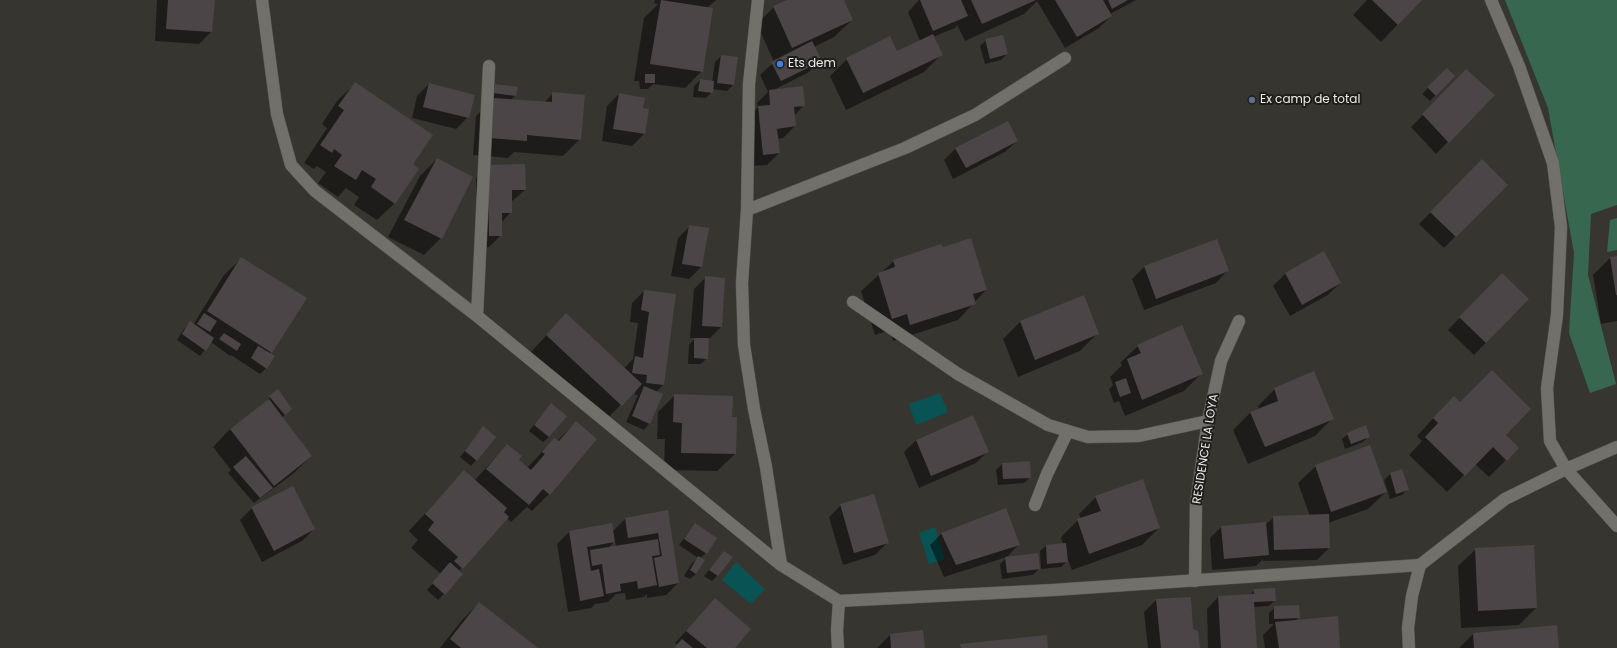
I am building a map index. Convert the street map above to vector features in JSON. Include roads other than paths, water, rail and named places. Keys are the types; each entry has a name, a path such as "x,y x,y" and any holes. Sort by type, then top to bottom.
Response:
{"street":[{"path":"262,0 277,114 291,165 315,191 477,316 781,565 839,601 1195,581 1420,565 1504,499 1566,469 1617,447"},
{"path":"758,0 749,84 747,210 742,283 744,344 754,409 766,467 781,565"},
{"path":"1491,0 1519,66 1553,163 1561,227 1557,315 1548,388 1550,441 1566,469 1617,526"},
{"path":"747,210 905,148 975,115 1065,58"},
{"path":"477,316 489,66"},
{"path":"853,302 958,374 1048,425 1088,437 1139,436 1208,421"},
{"name":"RESIDENCE LA LOYA","path":"1195,581 1196,503 1208,421 1221,361 1239,321"},
{"path":"1034,505 1068,431"},
{"path":"1409,648 1408,628 1412,596 1420,565"},
{"path":"838,648 837,630 839,601"}],"water":[{"path":"940,393 948,412 916,425 909,404"},
{"path":"935,527 945,559 929,564 919,533"},
{"path":"736,562 765,589 751,604 722,580"}],"place":[{"name":"Ets dem","path":"780,64"},
{"name":"Ex camp de total","path":"1252,100"}]}
